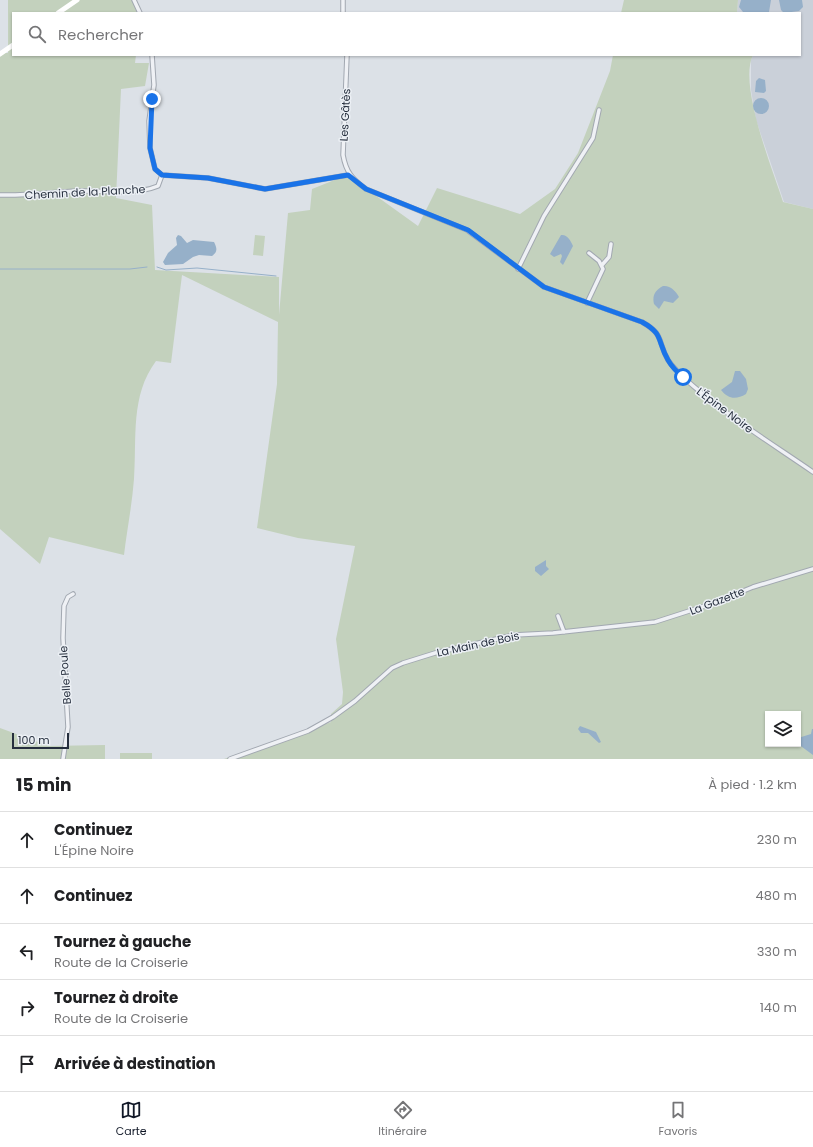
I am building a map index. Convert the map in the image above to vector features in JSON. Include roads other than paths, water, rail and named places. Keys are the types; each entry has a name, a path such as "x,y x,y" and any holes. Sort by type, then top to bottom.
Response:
{"main road":[{"path":"59,12 77,0"},
{"path":"0,54 12,46"}],"street":[{"path":"134,0 140,12"},
{"path":"343,0 343,12"},
{"path":"152,56 154,85 150,121 150,148 155,169 162,175 208,178 265,189 348,175"},
{"name":"Les Gâtès","path":"346,56 343,155 348,175"},
{"path":"518,268 544,216 593,138 599,110"},
{"name":"Chemin de la Planche","path":"0,195 141,190 158,186 162,175"},
{"name":"L'Épine Noire","path":"348,175 366,189 468,230 544,287 650,326 661,339 667,359 683,377 731,416 813,472"},
{"path":"602,265 609,257 611,244"},
{"path":"588,303 603,272 602,265 589,253"},
{"name":"La Gazette","path":"645,624 701,608 753,587 813,569"},
{"name":"Belle Poule","path":"63,759 68,727 63,638 64,606 68,597 73,594"},
{"path":"558,616 564,632"},
{"name":"La Main de Bois","path":"230,759 308,731 330,719 355,701 392,668 403,663 435,653 514,635 645,624"}],"water":[{"path":"741,0 771,0 769,12 743,12 739,7"},
{"path":"779,0 802,0 803,7 799,11 783,12 781,10"},
{"path":"759,78 765,80 766,91 764,93 755,92 756,81"},
{"path":"758,98 764,98 769,103 767,112 764,114 758,114 753,109 753,103"},
{"path":"178,235 181,236 187,243 193,240 214,242 216,251 212,256 199,255 183,264 165,265 163,262 168,253 177,245 176,238"},
{"path":"561,235 567,237 573,246 563,265 560,262 562,256 561,254 554,257 550,254"},
{"path":"663,286 668,286 679,297 673,303 664,301 659,309 654,304 653,298 656,291"},
{"path":"735,371 740,371 746,379 748,389 746,394 732,398 721,390 732,382"},
{"path":"546,560 546,566 549,569 541,576 535,571 535,567"},
{"path":"580,726 596,732 601,742 599,743 588,733 581,733 578,729"},
{"path":"813,729 813,755 801,746 801,737 811,734"}],"waterway":[{"path":"0,269 130,269 147,267"},
{"path":"157,267 166,270 197,268 276,276"}]}
